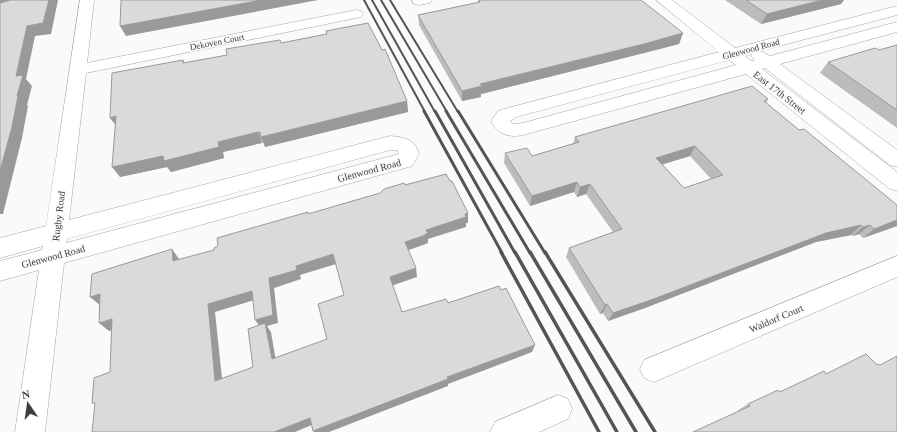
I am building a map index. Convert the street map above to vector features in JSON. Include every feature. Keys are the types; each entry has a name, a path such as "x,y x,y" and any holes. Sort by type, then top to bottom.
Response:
{"street":[{"name":"Rugby Road","path":"30,432 87,0"},
{"name":"East 17th Street","path":"663,0 897,183"},
{"name":"East 17th Street","path":"684,0 897,160"},
{"path":"874,0 896,15"},
{"name":"Dekoven Court","path":"78,70 356,14"},
{"name":"Glenwood Road","path":"896,15 767,62 523,129 508,130 501,124 500,121 505,115 510,113 750,49 896,15"},
{"path":"604,88 621,102"},
{"name":"Glenwood Road","path":"0,248 56,234 267,188 405,161 410,154 406,146 402,144 390,143 267,188 53,256 0,271"},
{"name":"Waldorf Court","path":"654,369 897,266"},
{"path":"504,432 558,409"}],"building":[{"path":"10,0 49,0 43,23 27,26 16,76 23,75 17,96 12,127 0,171 0,3"},
{"path":"121,0 262,0 120,26"},
{"path":"479,0 641,0 683,33 480,84 482,86 462,91 418,15 480,2"},
{"path":"746,0 822,0 767,14"},
{"path":"368,23 382,50 385,49 407,101 261,137 260,132 258,132 218,142 219,147 164,161 163,156 112,167 116,116 110,118 112,73 183,60 183,63 227,55 226,49 280,40 281,43 327,34 326,31"},
{"path":"897,45 897,110 828,62 875,48 879,50"},
{"path":"752,86 768,99 764,101 799,130 804,129 897,205 897,220 874,229 870,225 863,227 861,225 826,233 613,313 607,304 605,305 569,248 622,229 590,184 580,187 577,182 532,196 505,153 527,148 532,156 579,142 575,137","holes":["695,146 723,175 684,188 656,158"]},
{"path":"446,174 450,181 452,181 468,213 465,214 466,217 426,230 428,233 423,236 405,242 416,268 390,277 402,312 446,299 448,303 499,286 501,290 506,288 535,345 447,377 448,379 313,431 310,418 274,432 92,432 95,403 92,403 94,378 110,372 112,319 99,323 100,294 90,297 92,274 172,249 173,261 214,250 214,248 218,246 217,238 380,193 384,189 404,183 405,185","holes":["333,254 344,295 318,304 327,339 272,359 265,323 248,329 253,367 215,381 208,304 252,291 255,320 273,315 269,278 297,270 296,266"]},
{"path":"866,354 876,364 880,365 897,356 897,432 693,432 750,406 748,404 778,390 780,392 824,371 826,374"}],"railway":[{"path":"364,0 425,112"},
{"path":"372,0 435,112"},
{"path":"381,0 447,112"},
{"path":"390,0 458,112"},
{"path":"424,111 502,253"},
{"path":"435,111 515,253"},
{"path":"446,111 530,253"},
{"path":"458,111 545,253"},
{"path":"501,252 599,432"},
{"path":"515,252 617,432"},
{"path":"530,252 636,432"},
{"path":"545,252 655,432"}]}
